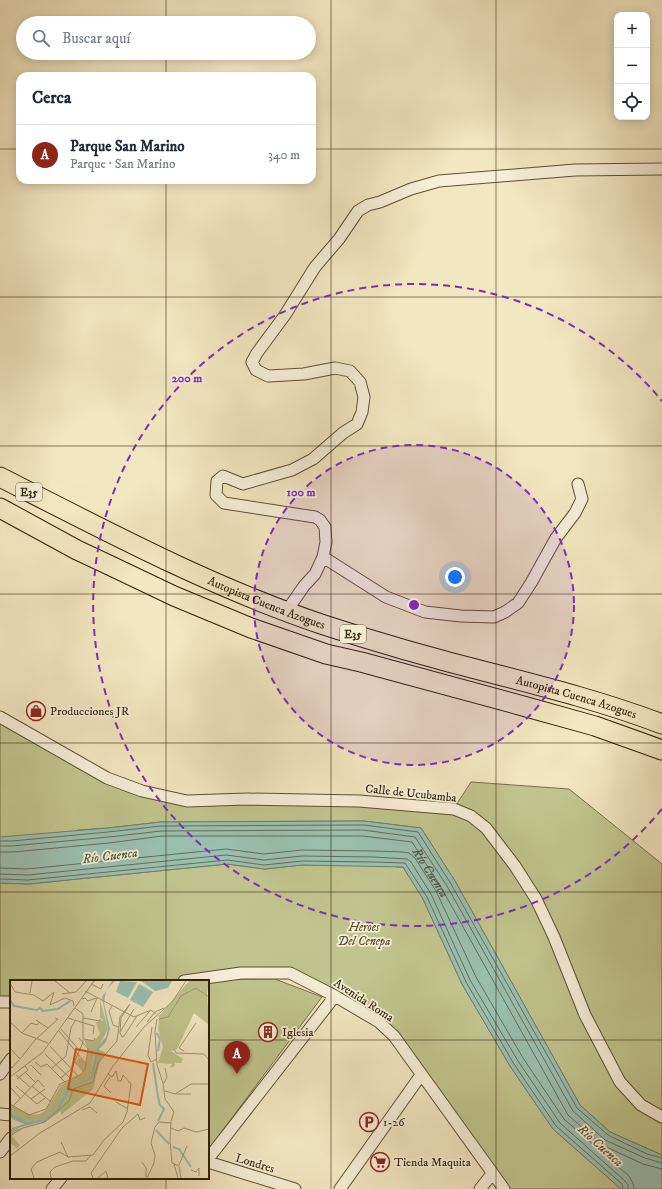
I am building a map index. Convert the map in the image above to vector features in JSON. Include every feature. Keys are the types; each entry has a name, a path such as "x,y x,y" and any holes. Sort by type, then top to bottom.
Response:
{"highway":[{"name":"Autopista Cuenca Azogues","path":"0,477 174,564 286,612 389,646 563,692 662,724"},
{"name":"Autopista Cuenca Azogues","path":"0,508 83,553 174,596 251,628 326,654 362,662 595,726 662,750"}],"street":[{"path":"286,612 304,586 315,574 323,557 326,542 325,526 315,517 224,503 216,495 217,481 223,476 243,484 292,470 313,459 343,433 357,424 362,412 364,397 360,382 350,371 335,368 304,374 268,376 256,370 252,362 285,315 315,267 339,239 358,212 368,205 380,202 411,189 439,181 575,170 662,169"},
{"path":"323,557 386,597 425,612 461,616 494,617 505,612 518,603 531,583 556,538 575,513 582,499 578,484"},
{"name":"Calle de Ucubamba","path":"0,717 107,778 142,791 187,801 247,799 359,801 454,809 470,816 486,828 494,838 516,866 536,899 554,937 585,1015 620,1082 641,1105 662,1116"},
{"name":"Avenida Roma","path":"196,980 241,973 290,973 335,996 378,1022 394,1036 504,1189"},
{"path":"209,1160 335,996"},
{"path":"0,1074 10,1060"},
{"path":"340,1189 421,1075"},
{"path":"0,1114 10,1115"},
{"path":"0,1152 10,1139"},
{"name":"Londres","path":"209,1161 295,1189"},
{"path":"480,1189 492,1174"},
{"path":"52,1189 60,1179"}],"green space":[{"path":"0,717 107,778 187,801 359,801 470,816 515,866 620,1082 662,1117 662,1155 610,1132 580,1105 455,881 421,828 364,821 161,822 79,830 0,850"},
{"path":"471,782 569,789 662,864 662,1112 644,1103 624,1080 589,1013 518,863 456,805"},
{"name":"Heroes Del Cenepa","path":"227,864 265,869 302,865 395,865 396,867 403,867 423,899 462,984 510,1066 553,1129 621,1189 506,1189 396,1032 382,1016 335,996 290,973 209,977 186,980 10,980 10,997 0,997 0,883 28,884"},
{"path":"237,979 275,979 322,997 209,1149 209,985 211,982"}],"water":[{"name":"Río Cuenca","path":"364,821 421,828 455,881 580,1105 610,1132 662,1155 662,1189 621,1189 553,1129 510,1066 462,984 423,899 403,867 302,865 265,869 227,864 28,884 0,883 0,837 161,822"}],"place":[{"name":"Producciones JR","path":"36,711"},
{"name":"Iglesia","path":"268,1032"},
{"name":"Parque San Marino","path":"237,1074"},
{"name":"1-26","path":"369,1122"},
{"name":"Tienda Maquita","path":"380,1162"}]}
